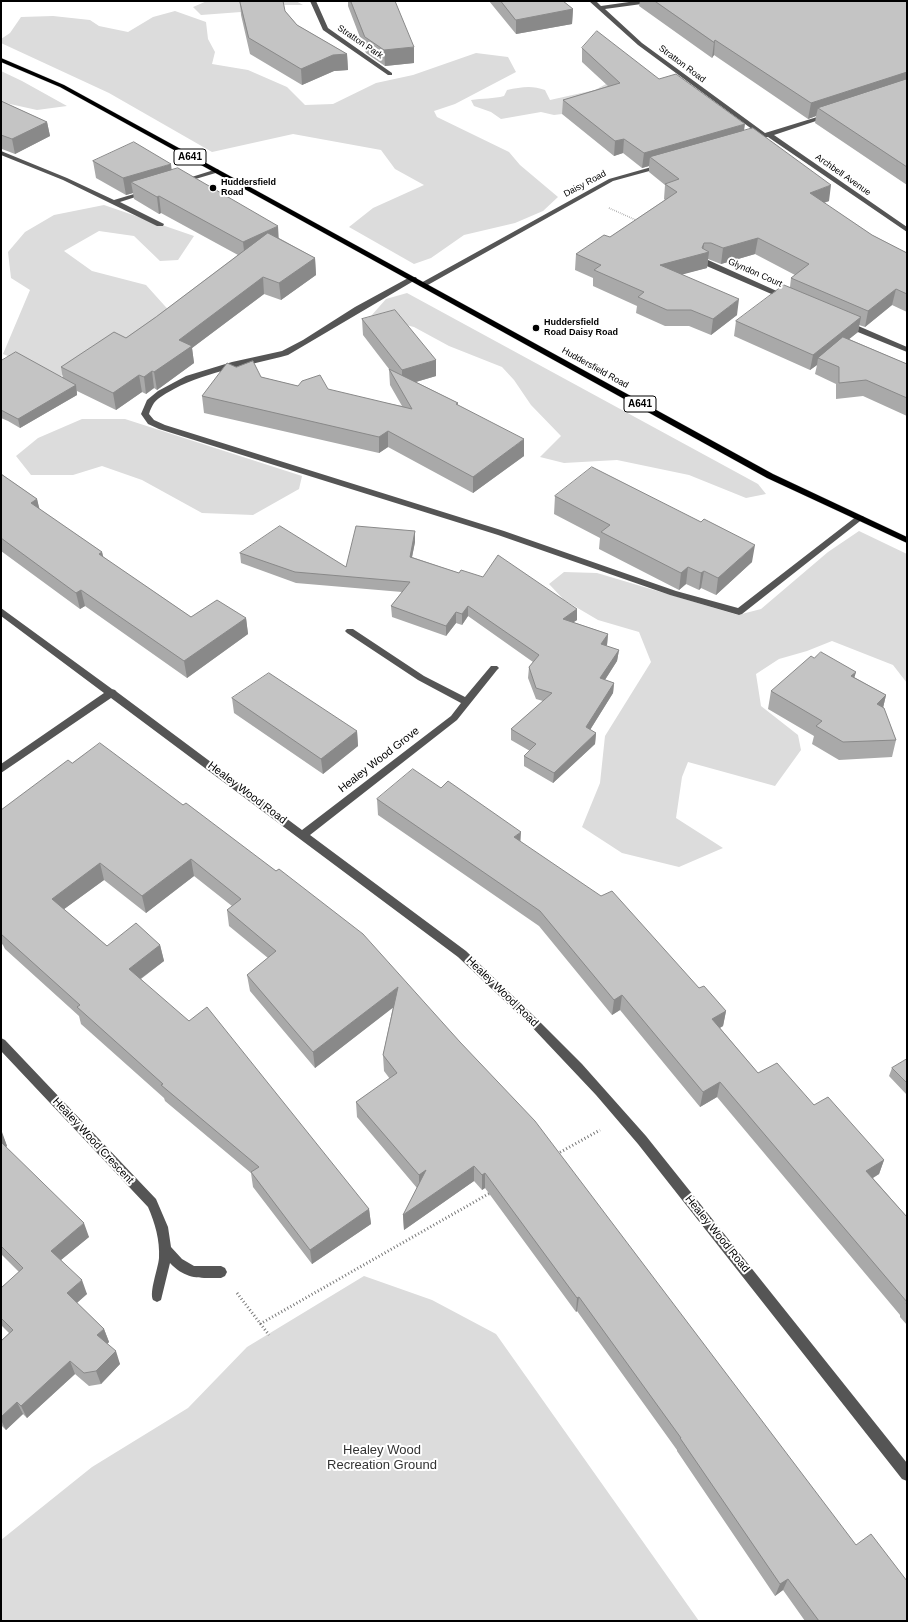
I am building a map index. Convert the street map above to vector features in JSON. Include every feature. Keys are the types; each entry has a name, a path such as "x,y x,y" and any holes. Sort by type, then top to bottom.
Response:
{"main road":[{"name":"Huddersfield Road","path":"1,60 62,86 770,476 907,540"}],"street":[{"name":"Stratton Park","path":"313,1 324,29 390,74"},
{"name":"Stratton Road","path":"592,1 640,44 767,135"},
{"path":"600,8 649,1"},
{"path":"742,142 834,113"},
{"name":"Archbell Avenue","path":"767,135 907,230"},
{"path":"1,153 114,202 160,224"},
{"name":"Daisy Road","path":"422,284 612,180 673,162"},
{"path":"173,184 216,171"},
{"path":"114,202 151,191"},
{"name":"Glyndon Court","path":"705,262 791,300"},
{"path":"413,279 381,295 306,342 285,353 268,358 235,364 189,378 161,393 150,402 145,414 151,422 162,428 501,533 673,593 739,612 860,518"},
{"path":"842,322 907,350"},
{"name":"Healey Wood Road","path":"1,611 112,692 462,954 518,1005 623,1117 907,1474"},
{"path":"350,631 421,678 467,702"},
{"name":"Healey Wood Grove","path":"303,835 454,718 494,668"},
{"path":"1,769 112,692"},
{"name":"Healey Wood Crescent","path":"1,1043 152,1203 160,1219 166,1238 165,1266 157,1296"},
{"path":"166,1249 178,1263 192,1272 221,1272"}],"path":[{"path":"584,196 641,222"},
{"path":"554,1156 623,1117"},
{"path":"260,1324 493,1191"},
{"path":"221,1272 269,1335"}],"green space":[{"path":"207,1 296,1 303,5 254,5 241,12 201,15 193,7"},
{"path":"175,11 206,22 208,39 215,52 212,64 248,70 287,87 305,105 333,104 376,83 413,75 476,53 508,57 516,72 455,104 434,111 437,117 509,152 520,165 558,197 543,211 515,223 464,235 431,258 414,264 349,227 373,208 424,185 395,169 381,150 293,134 212,152 109,93 1,43 1,39 10,33 21,17 53,16 90,20 99,26 128,32 153,17"},
{"path":"1,71 67,106 37,110 1,102"},
{"path":"606,84 616,87 592,105 554,115 541,112 501,119 491,112 474,106 471,100 504,96 507,90 517,88 536,87 545,90 550,100 595,90"},
{"path":"104,205 194,236 178,260 160,261 134,236 99,231 64,251 92,271 146,285 173,315 59,377 3,354 30,290 11,278 8,252 25,232 54,215"},
{"path":"407,293 758,484 766,494 746,498 689,475 617,460 564,463 540,457 561,436 531,405 514,380 502,367 449,346 414,327 371,316 386,299"},
{"path":"82,419 125,419 302,476 299,489 253,515 202,513 142,480 102,466 73,475 31,475 16,456 38,438"},
{"path":"859,531 907,554 907,683 893,665 832,641 807,651 779,659 756,674 761,706 798,735 801,750 775,786 688,762 682,777 676,818 723,848 679,867 622,853 582,827 600,783 605,736 651,662 639,632 598,620 564,600 549,584 564,572 597,573 738,615 761,609 828,552"},
{"name":"Healey Wood Recreation Ground","path":"364,1276 432,1300 496,1334 699,1621 1,1621 1,1540 92,1467 188,1408 247,1347"}],"building":[{"path":"240,1 283,1 285,11 297,25 347,54 333,55 301,69 249,38"},
{"path":"351,1 395,1 414,47 384,50 365,37"},
{"path":"501,1 563,1 573,9 516,20"},
{"path":"655,1 907,1 907,72 811,103 715,40 714,42"},
{"path":"597,31 659,79 676,74 745,124 644,153 624,139 615,141 563,100 620,83 582,48"},
{"path":"907,79 907,167 818,108"},
{"path":"1,101 47,122 12,139 1,135"},
{"path":"753,128 831,185 810,193 872,235 907,253 907,294 896,289 868,311 791,278 809,264 758,238 723,248 711,243 704,243 702,248 709,252 660,265 739,299 713,319 691,310 667,310 638,297 644,292 594,270 601,265 576,254 604,235 610,237 677,192 665,184 679,179 650,157"},
{"path":"134,142 171,164 123,178 93,161"},
{"path":"178,168 278,226 243,242 131,182"},
{"path":"268,233 315,258 279,283 263,277 179,340 192,346 154,372 152,371 144,377 139,375 113,393 61,367 114,332 126,338"},
{"path":"784,285 861,317 813,355 736,321"},
{"path":"395,310 436,360 402,370 362,319"},
{"path":"843,337 907,364 907,398 866,380 839,383 839,367 818,358"},
{"path":"16,352 76,385 18,419 1,410 1,361"},
{"path":"253,361 261,377 298,386 302,381 320,375 328,389 412,409 389,369 458,403 456,404 524,439 473,477 388,431 379,437 202,396 227,363 236,367"},
{"path":"592,467 701,522 704,519 755,545 718,578 704,571 701,573 688,567 681,573 601,532 610,525 555,496"},
{"path":"1,474 37,499 31,503 102,552 99,554 191,617 217,600 246,618 184,661 81,590 76,593 1,538"},
{"path":"280,526 346,567 356,526 415,531 410,557 459,573 461,570 483,577 498,555 577,609 563,619 608,634 601,644 619,650 600,678 614,683 586,727 596,733 554,773 524,756 536,744 511,729 552,693 536,688 529,667 539,655 468,606 462,614 456,612 446,626 391,606 410,582 295,572 240,553"},
{"path":"821,652 856,672 851,676 886,695 877,704 884,708 896,740 843,742 816,726 822,721 771,691 811,656 814,658"},
{"path":"269,673 357,731 321,759 232,698"},
{"path":"100,743 183,805 186,803 276,871 279,869 363,934 460,1042 535,1121 856,1545 871,1534 907,1581 907,1621 819,1621 788,1579 780,1584 681,1438 579,1297 577,1298 485,1173 482,1175 474,1166 403,1215 426,1170 419,1175 356,1102 397,1073 383,1055 398,987 313,1052 247,975 276,951 227,910 241,899 191,859 142,896 100,863 52,899 107,946 136,923 160,945 129,969 189,1021 207,1007 369,1209 310,1250 251,1172 259,1167 161,1085 163,1084 77,1007 80,1005 1,934 1,810 68,760 72,763"},
{"path":"413,769 441,788 448,781 521,832 514,837 601,896 612,891 699,988 704,986 726,1011 712,1019 758,1073 777,1063 814,1105 828,1097 884,1160 866,1171 907,1217 907,1302 720,1082 703,1092 622,995 614,1000 540,911 377,799"},
{"path":"907,1059 907,1083 892,1068"},
{"path":"1,1142 84,1223 51,1251 82,1280 67,1293 104,1329 97,1335 116,1351 96,1371 84,1373 70,1361 21,1406 17,1402 1,1417 1,1341 13,1330 1,1318 1,1288 23,1268 1,1246"}],"place":[{"name":"Huddersfield Road","path":"213,188"},
{"name":"Huddersfield Road Daisy Road","path":"536,328"}]}
